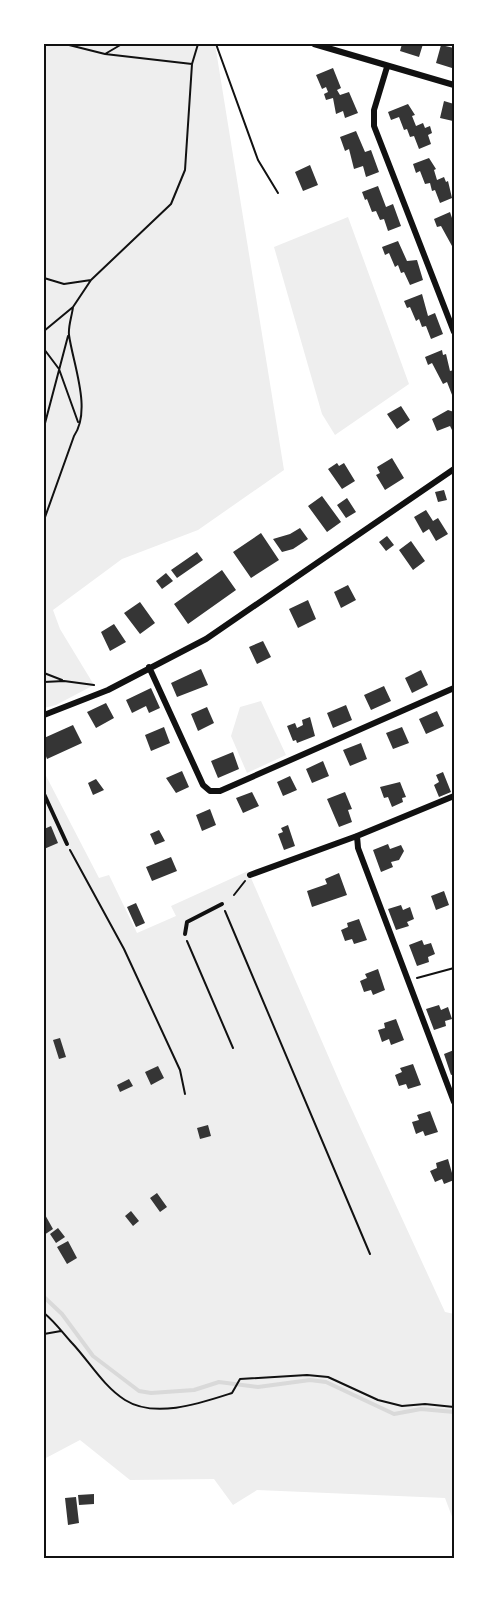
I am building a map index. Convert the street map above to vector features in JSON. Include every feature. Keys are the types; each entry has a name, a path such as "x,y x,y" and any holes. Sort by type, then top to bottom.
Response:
{"street":[{"path":"314,44 454,85"},
{"path":"387,67 374,110 374,126 454,332"},
{"path":"44,715 103,692 206,639 454,469"},
{"path":"149,667 203,785 210,791 220,791 454,688"},
{"path":"250,875 357,836 454,796"},
{"path":"357,836 358,848 454,1102"}],"lane":[{"path":"44,794 67,844"},
{"path":"185,934 187,922 222,904"}],"path":[{"path":"65,44 105,54 192,64"},
{"path":"105,54 122,44"},
{"path":"44,332 73,307 91,280 171,204 185,170 192,64 198,44"},
{"path":"216,44 258,160 279,193"},
{"path":"44,278 64,284 91,280"},
{"path":"44,427 69,333 73,307"},
{"path":"44,520 74,436 80,427 82,394 69,333"},
{"path":"44,349 59,369 80,427"},
{"path":"44,673 64,681"},
{"path":"44,682 64,681 94,685 103,692"},
{"path":"67,844 129,959 180,1070 185,1094"},
{"path":"234,896 250,875"},
{"path":"222,904 370,1254"},
{"path":"185,934 233,1048"},
{"path":"408,980 454,968"},
{"path":"44,1313 102,1379 125,1400 142,1406 164,1409 201,1402 232,1393 240,1379 307,1375 328,1377 378,1400 402,1406 425,1404 454,1407"},
{"path":"44,1334 61,1330"}],"shaded area":[{"path":"44,44 215,44 284,470 198,530 122,559 53,610 60,629 94,685 56,705 44,708"},
{"path":"348,217 409,384 335,435 322,414 274,247"},
{"path":"261,701 286,755 247,773 231,736 240,707"},
{"path":"44,772 99,878 109,875 137,933 176,916 171,906 248,871 343,1090 445,1312 454,1314 454,1522 445,1498 257,1490 233,1505 214,1479 130,1480 80,1440 44,1459"}],"building":[{"path":"402,44 423,44 419,57 400,51"},
{"path":"441,45 454,48 452,68 436,63"},
{"path":"333,68 341,88 337,90 340,95 349,92 358,113 345,118 343,111 336,114 333,98 326,100 324,94 328,92 326,87 322,89 316,75"},
{"path":"444,101 454,104 453,121 440,118"},
{"path":"408,104 415,115 412,116 416,126 423,123 425,128 430,126 432,133 428,135 431,144 419,149 414,136 410,137 407,129 404,130 399,117 391,120 388,112"},
{"path":"356,131 365,152 371,150 379,172 366,177 363,166 354,169 349,149 345,151 340,137"},
{"path":"429,158 436,169 434,170 437,180 444,177 446,182 448,181 452,198 440,203 435,190 432,191 430,183 425,184 420,171 416,173 413,164"},
{"path":"310,165 318,185 303,191 295,172"},
{"path":"378,186 386,207 393,204 401,226 388,231 384,219 380,220 376,211 372,212 367,199 365,200 362,192"},
{"path":"450,212 452,218 454,217 454,245 452,246 441,226 437,227 434,219"},
{"path":"398,241 407,261 417,260 423,280 410,285 404,272 401,273 398,265 395,267 389,253 385,255 382,247"},
{"path":"422,294 428,316 435,313 443,334 431,339 426,326 422,327 419,319 416,321 410,307 407,308 404,301"},
{"path":"442,350 443,355 446,354 450,371 454,370 454,400 447,382 443,384 432,363 428,365 425,357"},
{"path":"401,406 410,420 397,429 387,414"},
{"path":"448,410 454,412 454,429 452,430 450,426 437,431 432,419"},
{"path":"392,458 404,478 385,490 376,475 380,473 377,467"},
{"path":"337,463 339,466 344,463 355,481 342,489 328,469"},
{"path":"444,490 447,500 438,502 435,492"},
{"path":"322,496 341,522 327,532 308,506"},
{"path":"347,498 356,512 346,518 337,505"},
{"path":"426,510 433,521 438,518 448,534 436,541 429,529 423,533 414,517"},
{"path":"300,528 308,539 293,549 282,552 273,539"},
{"path":"261,533 279,560 251,578 233,552"},
{"path":"387,536 394,545 386,551 379,542"},
{"path":"411,541 425,561 413,570 399,550"},
{"path":"197,552 203,560 177,578 171,570"},
{"path":"222,570 236,590 188,624 174,604"},
{"path":"166,573 173,581 162,589 156,581"},
{"path":"348,585 356,600 341,608 334,592"},
{"path":"308,600 316,619 298,628 289,609"},
{"path":"140,602 155,623 140,634 124,613"},
{"path":"114,624 126,642 110,651 101,632"},
{"path":"263,641 271,657 257,664 249,647"},
{"path":"201,669 208,685 177,697 171,683"},
{"path":"421,670 428,685 412,693 405,678"},
{"path":"384,686 391,701 371,710 364,695"},
{"path":"151,688 160,708 149,713 146,706 132,713 126,700"},
{"path":"106,703 114,718 96,728 87,712"},
{"path":"346,705 352,720 333,728 327,713"},
{"path":"207,707 214,723 198,731 191,714"},
{"path":"437,711 444,726 426,734 419,719"},
{"path":"310,717 315,736 297,743 296,740 293,741 287,726 295,723 297,728 303,725 302,720"},
{"path":"73,725 82,743 47,759 44,751 44,738"},
{"path":"164,727 170,743 151,751 145,735"},
{"path":"402,727 409,743 393,749 386,733"},
{"path":"361,743 367,759 350,766 343,750"},
{"path":"233,752 239,769 218,778 211,761"},
{"path":"323,761 329,776 312,783 306,769"},
{"path":"182,771 189,787 176,793 166,778"},
{"path":"443,772 451,792 439,797 434,785 439,782 436,775"},
{"path":"290,776 297,790 283,796 277,782"},
{"path":"96,779 104,790 93,795 88,783"},
{"path":"400,782 406,797 402,798 403,802 392,807 388,797 384,798 380,787"},
{"path":"252,792 259,806 243,813 236,798"},
{"path":"345,792 352,809 348,810 352,822 339,827 327,799"},
{"path":"210,809 216,825 202,831 196,815"},
{"path":"288,825 295,846 284,850 278,834 283,832 281,828"},
{"path":"51,826 58,843 44,849 44,829"},
{"path":"159,830 165,841 155,845 150,834"},
{"path":"388,844 390,849 401,845 404,851 399,860 391,862 393,867 381,872 373,850"},
{"path":"171,857 177,871 152,881 146,867"},
{"path":"339,873 347,895 312,907 307,891 327,884 325,879"},
{"path":"444,891 449,905 436,910 431,896"},
{"path":"136,903 145,923 136,927 127,907"},
{"path":"401,905 403,910 410,907 414,919 407,922 409,926 396,930 388,909"},
{"path":"359,919 367,940 354,944 352,939 345,941 341,930 348,927 347,923"},
{"path":"422,940 424,945 431,943 435,954 428,957 429,962 417,966 409,945"},
{"path":"378,969 385,990 373,995 371,990 364,992 360,981 367,978 365,974"},
{"path":"439,1005 441,1010 448,1007 452,1019 445,1021 446,1026 434,1030 426,1009"},
{"path":"396,1019 404,1040 391,1045 389,1039 382,1042 378,1030 385,1028 384,1023"},
{"path":"60,1038 66,1057 59,1059 53,1040"},
{"path":"454,1050 454,1074 451,1075 444,1054"},
{"path":"413,1064 421,1085 408,1089 406,1084 399,1086 395,1075 402,1072 400,1068"},
{"path":"158,1066 164,1078 151,1085 145,1072"},
{"path":"129,1079 133,1086 120,1092 117,1085"},
{"path":"430,1111 438,1132 425,1136 423,1131 416,1134 412,1122 419,1120 417,1115"},
{"path":"208,1125 211,1136 200,1139 197,1128"},
{"path":"448,1159 454,1180 444,1184 442,1179 435,1182 430,1171 437,1168 436,1163"},
{"path":"157,1193 167,1207 160,1212 150,1198"},
{"path":"131,1211 139,1221 133,1226 125,1216"},
{"path":"44,1213 53,1229 44,1235"},
{"path":"58,1228 65,1237 56,1243 50,1234"},
{"path":"68,1241 77,1258 67,1264 57,1247"},
{"path":"94,1494 94,1504 79,1505 78,1495"},
{"path":"76,1497 79,1523 68,1525 65,1498"}],"waterway":[{"path":"44,1297 62,1314 93,1356 139,1391 151,1393 194,1390 219,1382 258,1387 310,1380 326,1382 394,1414 421,1409 454,1412"}]}
